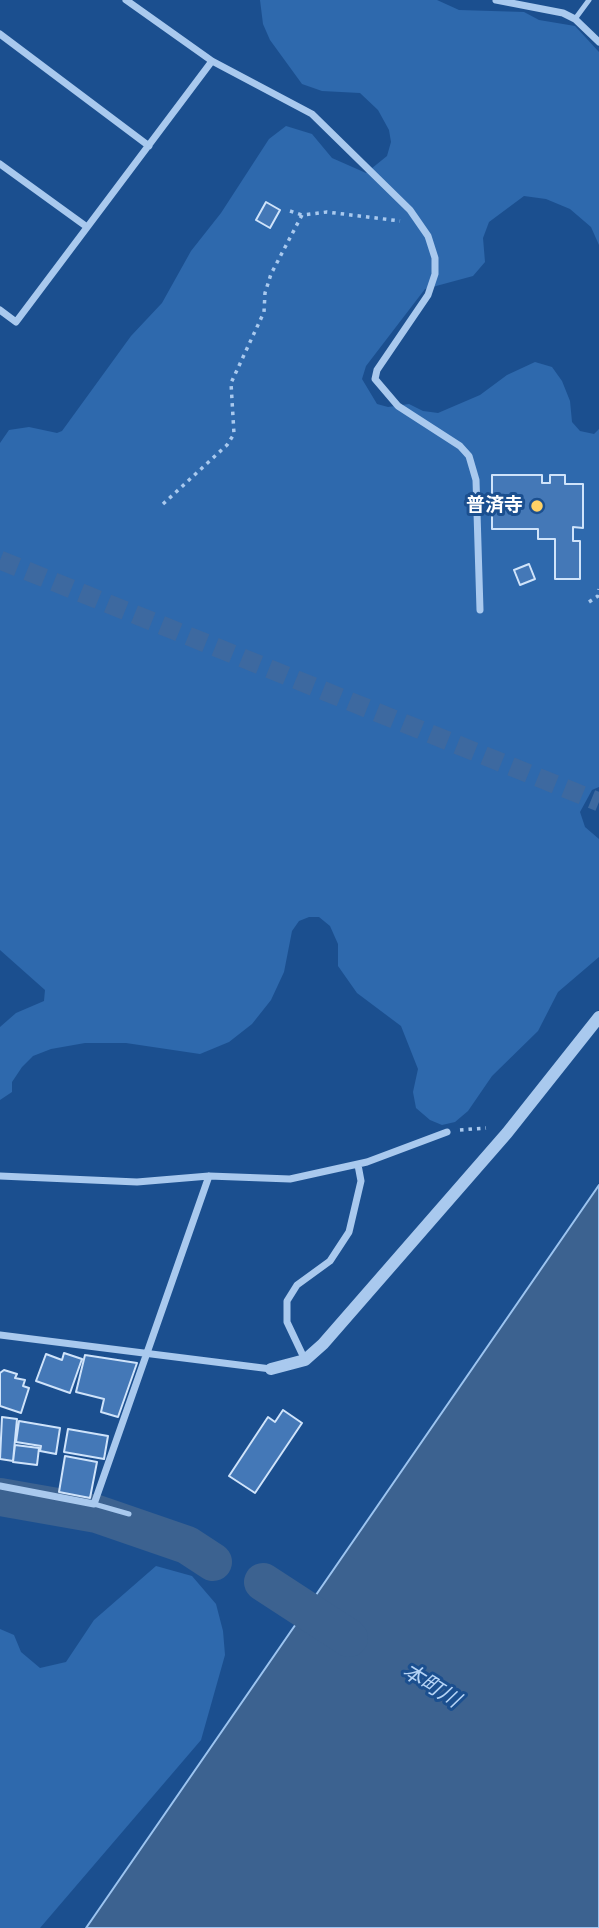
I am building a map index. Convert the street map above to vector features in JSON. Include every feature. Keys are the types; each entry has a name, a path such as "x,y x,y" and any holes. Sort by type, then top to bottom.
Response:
{"street":[{"path":"126,0 212,61 312,114 416,219 428,236 434,252 435,274 423,304 377,370 375,379 398,406 460,446 468,456 476,480 480,610"},
{"path":"496,0 563,13 575,19 599,43"},
{"path":"0,34 149,146"},
{"path":"0,310 16,322 212,61"},
{"path":"0,164 87,227"},
{"path":"0,1335 149,1353 227,1366 271,1369 305,1360 323,1344 507,1133 599,1017"},
{"path":"0,1176 138,1182 209,1177 290,1179 358,1165 447,1132"},
{"path":"305,1360 287,1322 287,1301 297,1285 330,1261 349,1232 361,1181 358,1165"},
{"path":"0,1486 94,1504 209,1177"}],"lane":[{"path":"575,19 589,0"},
{"path":"94,1504 129,1514"}],"path":[{"path":"290,211 302,215 327,212 408,222 416,219"},
{"path":"163,504 227,445 234,434 232,383 264,312 265,293 271,274 302,215"},
{"path":"589,601 598,596 599,589"},
{"path":"447,1132 486,1128"}],"shaded area":[{"path":"260,0 437,0 459,10 524,12 539,20 575,26 599,52 599,245 591,227 570,209 546,199 524,196 489,222 483,238 485,262 473,276 425,289 366,366 362,379 377,404 388,407 409,404 423,411 438,413 480,395 507,375 535,362 552,367 562,381 570,401 572,422 580,431 594,434 599,429 599,787 592,790 580,812 585,827 599,839 599,957 558,992 538,1031 492,1076 468,1111 455,1122 442,1125 430,1120 416,1108 413,1092 418,1069 401,1026 357,993 338,966 338,944 330,926 319,917 299,921 292,931 284,972 271,1000 252,1024 229,1042 200,1054 126,1043 85,1043 51,1049 33,1056 22,1067 12,1082 12,1092 0,1100 0,1027 16,1013 44,1001 45,990 0,950 0,443 9,430 29,427 57,433 62,431 131,336 162,303 191,251 221,213 269,139 286,126 312,134 332,158 366,173 387,156 391,142 389,130 378,110 360,93 322,91 302,84 270,40 263,24"},
{"path":"156,1566 192,1576 216,1604 223,1631 225,1655 201,1740 40,1928 0,1928 0,1629 14,1635 21,1652 40,1668 66,1662 94,1620"}],"water":[{"path":"599,1185 599,1928 86,1928"}],"building":[{"path":"266,202 280,210 270,228 256,220"},
{"name":"普済寺","path":"492,475 542,475 542,483 550,483 550,475 565,475 565,484 583,484 583,528 573,527 573,541 580,541 580,579 555,579 555,539 538,539 538,529 492,529"},
{"path":"529,564 535,579 520,585 514,570"},
{"path":"64,1353 82,1359 70,1393 36,1381 46,1354 62,1360"},
{"path":"85,1355 137,1363 118,1417 101,1412 104,1399 76,1392"},
{"path":"4,1370 17,1374 15,1378 25,1380 23,1386 29,1388 21,1413 0,1406 0,1373"},
{"path":"283,1410 302,1423 255,1493 229,1476 268,1417 275,1422"},
{"path":"2,1417 17,1419 13,1461 0,1459"},
{"path":"19,1421 60,1428 56,1454 40,1451 41,1446 16,1442"},
{"path":"68,1429 108,1436 104,1459 64,1452"},
{"path":"15,1445 39,1448 37,1465 13,1462"},
{"path":"65,1456 97,1462 90,1498 59,1492"}],"waterway":[{"name":"本町川","path":"0,1497 97,1514 187,1545 213,1562"},
{"name":"本町川","path":"263,1582 349,1638"}],"tunnel":[{"path":"0,560 599,802"}],"place":[{"name":"普済寺","path":"537,506"}]}
